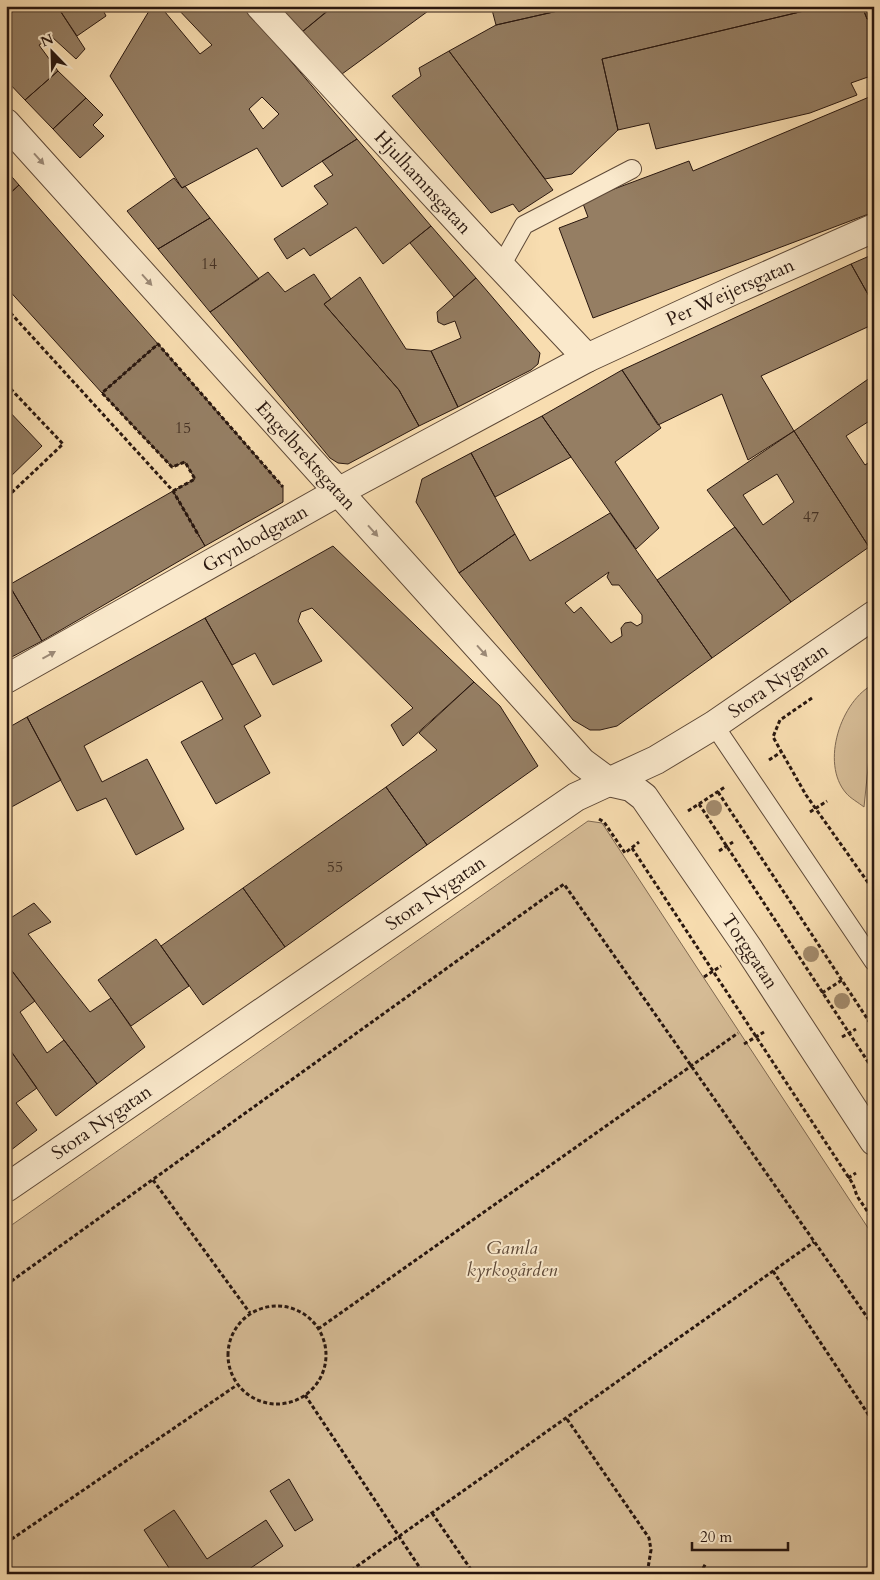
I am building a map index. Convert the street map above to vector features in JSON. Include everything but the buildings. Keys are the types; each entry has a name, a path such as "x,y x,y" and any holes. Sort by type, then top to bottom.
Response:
{"street":[{"name":"Hjulhamnsgatan","path":"260,6 587,358"},
{"name":"Engelbrektsgatan","path":"6,123 582,762 609,782"},
{"name":"Per Weijersgatan","path":"587,358 732,290 874,228"},
{"name":"Grynbodgatan","path":"6,679 338,492 587,358"},
{"name":"Stora Nygatan","path":"6,1188 576,797 656,760 714,725 874,615"},
{"name":"Torggatan","path":"609,782 631,787 644,797 669,830 874,1141"}],"lane":[{"path":"501,266 521,218 632,169"},
{"path":"714,725 874,962"}],"path":[{"path":"6,308 173,491 200,538"},
{"path":"173,491 195,479 185,462 172,467 102,394 158,344 283,488 283,495"},
{"path":"6,384 63,444 6,498"},
{"path":"819,693 780,720 772,737 806,795 874,891"},
{"path":"718,792 874,1029"},
{"path":"576,797 595,818 604,822 625,853 632,848 848,1178 874,1221"},
{"path":"810,812 827,801"},
{"path":"699,804 874,1071"},
{"path":"719,851 733,842"},
{"path":"6,1285 564,884 874,1327"},
{"path":"801,918 806,915"},
{"path":"704,977 721,966"},
{"path":"822,993 842,980"},
{"path":"841,1038 856,1029"},
{"path":"744,1044 764,1032"},
{"path":"318,1329 733,1039 738,1033"},
{"path":"848,1178 856,1173"},
{"path":"152,1180 250,1314"},
{"path":"346,1574 814,1242"},
{"path":"773,1271 874,1423"},
{"path":"280,1306 295,1309 308,1317 318,1329 324,1343 326,1359 322,1375 305,1395 282,1404 265,1403 249,1396 237,1385 229,1369 227,1353 234,1331 250,1314 264,1307 280,1306"},
{"path":"6,1543 237,1385"},
{"path":"305,1395 424,1574"},
{"path":"566,1419 648,1538 650,1550 647,1574"},
{"path":"432,1512 474,1574"},
{"path":"700,1574 706,1563"}],"green space":[{"path":"874,684 874,758 869,758 864,807 846,793 838,780 835,766 835,750 838,733 852,704 862,692"},
{"name":"Gamla kyrkogården","path":"588,821 602,823 874,1237 874,1574 6,1574 6,1229"}]}
